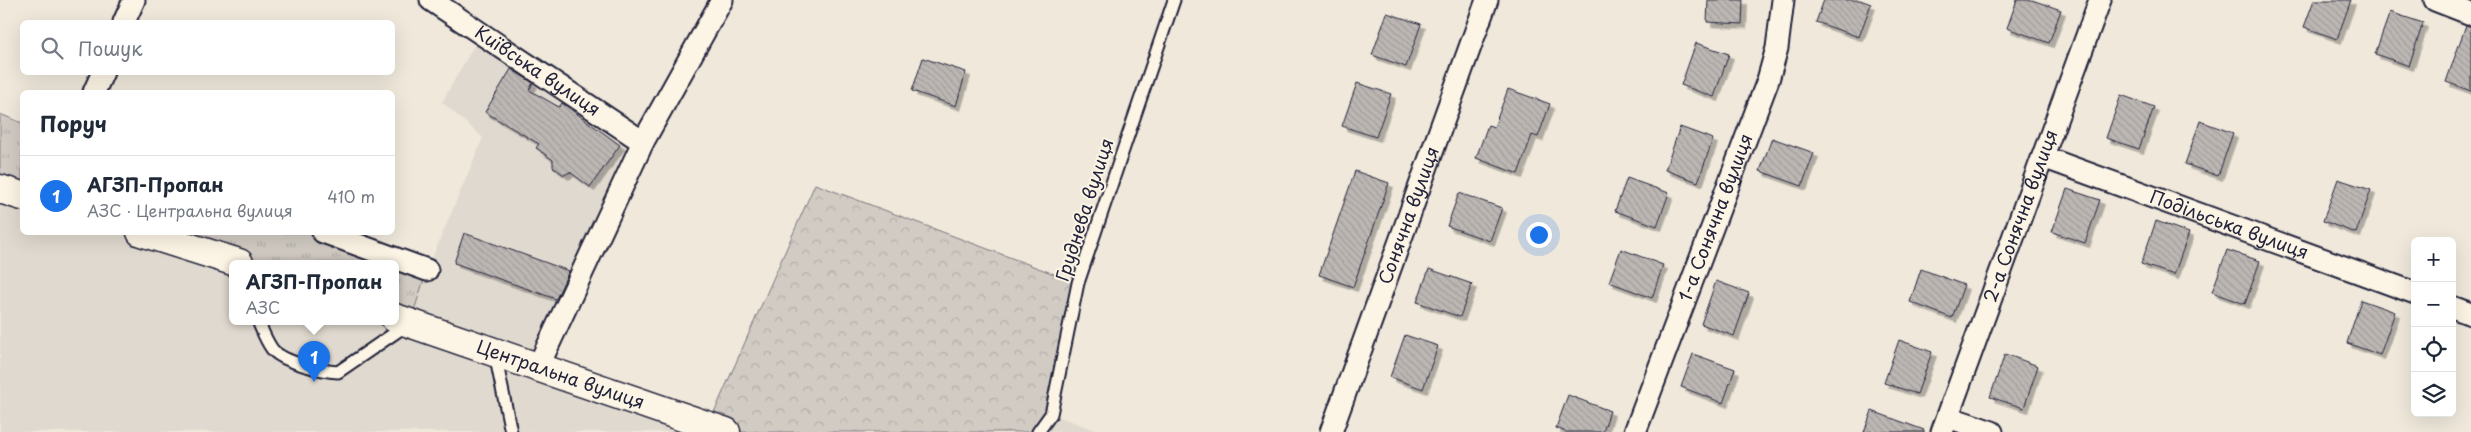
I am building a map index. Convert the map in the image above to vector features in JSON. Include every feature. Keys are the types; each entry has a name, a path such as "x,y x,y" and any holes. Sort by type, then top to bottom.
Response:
{"highway":[{"path":"0,189 20,195"},
{"path":"149,235 229,263"},
{"name":"Центральна вулиця","path":"403,320 726,432"}],"street":[{"path":"125,20 134,0"},
{"name":"Київська вулиця","path":"431,0 643,142"},
{"path":"538,367 643,142 722,0"},
{"name":"Сонячна вулиця","path":"1331,432 1487,0"},
{"name":"1-а Сонячна вулиця","path":"1634,432 1768,80 1777,48 1783,0"},
{"name":"2-а Сонячна вулиця","path":"1945,424 2100,0"},
{"path":"2434,0 2471,14"},
{"path":"95,90 102,75"},
{"name":"Подільська вулиця","path":"2043,157 2411,292"},
{"path":"331,235 427,270"},
{"path":"2456,308 2471,314"},
{"path":"1945,424 1992,432"}],"lane":[{"name":"Груднева вулиця","path":"1038,432 1051,414 1078,283 1174,0"},
{"path":"260,325 272,349 282,357 327,372 338,372 397,325"},
{"path":"495,352 511,432"}],"shaded area":[{"path":"481,33 643,142 539,367 726,432 0,432 0,190 20,196 20,235 137,235 229,264 229,325 399,325 399,315 427,270 483,138 442,102"},
{"path":"1051,414 1101,432 1039,432"}],"green space":[{"path":"0,114 20,122 20,195 0,189"},
{"path":"815,184 1078,283 1051,414 1038,432 726,432 708,426"},
{"path":"148,235 329,235 399,260 229,260"},
{"path":"399,260 427,270 410,323 399,319"}],"building":[{"path":"1708,0 1743,0 1742,24 1707,22"},
{"path":"1824,0 1860,0 1871,4 1859,37 1816,22"},
{"path":"2017,0 2032,0 2061,10 2049,43 2007,28"},
{"path":"2314,0 2351,0 2337,39 2304,27"},
{"path":"2390,12 2423,23 2409,66 2375,54"},
{"path":"1387,13 1421,24 1406,67 1372,55"},
{"path":"2466,25 2471,26 2471,91 2446,82"},
{"path":"1696,43 1729,54 1714,97 1681,85"},
{"path":"923,58 966,72 956,106 912,91"},
{"path":"511,69 533,83 529,90 559,107 562,103 620,145 590,187 570,172 564,175 553,167 553,160 536,148 539,144 485,112"},
{"path":"1357,83 1391,94 1376,137 1342,126"},
{"path":"1508,89 1550,104 1538,137 1532,135 1518,174 1476,158 1488,125 1494,127"},
{"path":"2121,95 2154,107 2139,149 2106,138"},
{"path":"2200,121 2233,133 2218,176 2185,164"},
{"path":"1680,127 1713,139 1698,182 1665,170"},
{"path":"1772,138 1814,153 1802,186 1760,171"},
{"path":"1355,171 1389,183 1353,287 1319,275"},
{"path":"1627,178 1669,193 1657,226 1615,211"},
{"path":"2338,179 2371,190 2356,233 2323,221"},
{"path":"2067,189 2100,200 2085,243 2052,232"},
{"path":"1459,193 1502,208 1490,241 1447,226"},
{"path":"2156,221 2189,233 2174,275 2141,264"},
{"path":"464,233 569,271 556,299 454,263"},
{"path":"1621,249 1663,265 1652,298 1609,282"},
{"path":"2227,250 2260,261 2245,304 2212,292"},
{"path":"1429,269 1472,284 1460,317 1417,302"},
{"path":"1921,269 1964,285 1952,318 1910,302"},
{"path":"1716,281 1749,293 1734,336 1701,324"},
{"path":"2361,300 2395,312 2380,355 2347,343"},
{"path":"1405,335 1438,346 1423,389 1390,377"},
{"path":"1899,340 1932,352 1917,394 1884,383"},
{"path":"1693,354 1735,369 1723,403 1681,387"},
{"path":"2005,354 2038,366 2024,408 1990,397"},
{"path":"1568,395 1610,411 1603,432 1566,432 1556,428"},
{"path":"1872,411 1924,430 1924,432 1864,432"}],"place":[{"name":"АГЗП-Пропан","path":"314,382"}]}
